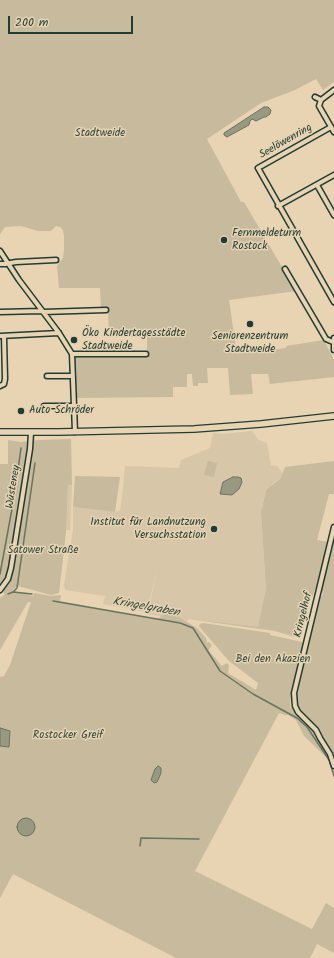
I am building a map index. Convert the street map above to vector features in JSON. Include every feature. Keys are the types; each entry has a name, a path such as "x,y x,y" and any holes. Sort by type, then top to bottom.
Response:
{"main road":[{"path":"0,432 75,432 223,427 334,416"}],"street":[{"path":"334,90 321,100 319,106 334,132"},
{"path":"316,97 321,100"},
{"name":"Seelöwenring","path":"331,127 258,168 278,206 334,302"},
{"path":"278,206 334,175"},
{"path":"317,185 334,215"},
{"path":"0,251 59,333 72,354 75,432"},
{"path":"0,264 56,260"},
{"path":"285,269 326,339 334,340 334,350"},
{"path":"0,312 106,310"},
{"path":"0,386 4,384 5,379 2,336 59,333"},
{"path":"72,354 146,354"},
{"path":"47,376 72,376"},
{"path":"44,406 73,406"},
{"name":"Wüsteney","path":"0,590 8,579 11,568 30,448 31,432"},
{"name":"Kringelhof","path":"334,527 294,693 295,706 298,712 316,730 330,754 334,766"}],"shaded area":[{"path":"264,107 268,107 271,110 270,114 266,117 256,121 252,119 249,125 227,137 224,135 224,133"},
{"name":"Institut für Landnutzung Versuchsstation","path":"252,431 259,440 267,443 271,465 277,466 283,474 281,478 266,490 261,513 266,588 258,628 188,619 188,621 148,614 157,568 147,612 103,604 105,596 65,590 64,585 73,530 73,507 115,512 120,510 125,466 179,468 181,460 210,448 213,433 223,434"},
{"path":"233,477 241,478 242,482 239,489 232,495 220,494 223,482"},
{"path":"68,485 72,485 70,530 66,530"},
{"path":"0,728 10,731 9,747 0,746"},
{"path":"158,766 161,768 161,773 157,782 154,783 151,780 155,769"},
{"path":"26,818 32,821 35,827 32,833 26,836 20,833 17,827 20,821"}],"green space":[{"name":"Stadtweide","path":"0,0 334,0 334,82 323,90 316,79 295,90 261,103 207,139 241,202 244,202 296,291 229,300 236,348 255,352 286,348 286,346 324,340 334,360 334,377 270,384 268,374 251,374 253,394 230,395 228,368 207,368 208,383 198,383 198,386 193,386 192,374 187,374 187,387 173,387 173,397 76,398 75,356 147,356 147,337 109,337 108,308 101,308 100,288 59,288 57,266 63,258 64,250 63,230 60,227 56,226 51,231 38,231 21,226 5,227 0,234"},
{"path":"71,439 72,485 68,485 66,532 59,593 51,595 18,586 12,590 33,596 34,593 51,596 61,595 60,601 158,619 165,613 172,613 197,628 206,638 207,643 209,642 212,645 209,651 222,666 227,663 229,665 228,673 256,690 258,683 229,661 199,626 200,624 203,623 270,633 270,635 302,642 303,644 291,692 290,708 297,706 296,699 297,690 299,687 298,685 319,596 322,596 323,594 321,591 334,534 334,776 329,760 304,736 296,720 288,715 279,713 195,871 312,929 326,903 334,908 334,953 317,944 310,958 176,958 13,874 0,898 0,677 4,676 10,665 31,602 28,602 0,650 0,598 5,594 0,590 0,464 8,464 8,440 21,442"},
{"path":"208,461 217,463 214,477 204,475"},
{"path":"334,461 334,494 329,494 317,540 329,542 317,589 315,589 313,596 305,593 295,637 275,631 189,619 258,627 266,588 261,513 266,490 281,478 285,467"},
{"path":"75,476 120,477 115,512 73,507"}],"waterway":[{"path":"0,574 14,498 21,448"},
{"path":"13,592 17,588 35,463"},
{"name":"Kringelgraben","path":"8,594 13,592 32,594"},
{"name":"Kringelgraben","path":"53,601 180,623 193,628 220,671 253,694 297,718 307,727 329,760 334,776"},
{"path":"140,846 141,838 199,839"}],"place":[{"name":"Fernmeldeturm Rostock","path":"224,240"},
{"name":"Seniorenzentrum Stadtweide","path":"250,324"},
{"name":"Öko Kindertagesstädte Stadtweide","path":"74,340"},
{"name":"Auto Schröder","path":"21,411"},
{"name":"Institut für Landnutzung Versuchsstation","path":"214,529"}],"park label":[{"name":"Satower Straße","path":"43,551"},
{"name":"Bei den Akazien","path":"273,660"},
{"name":"Rostocker Greif","path":"68,736"}]}
